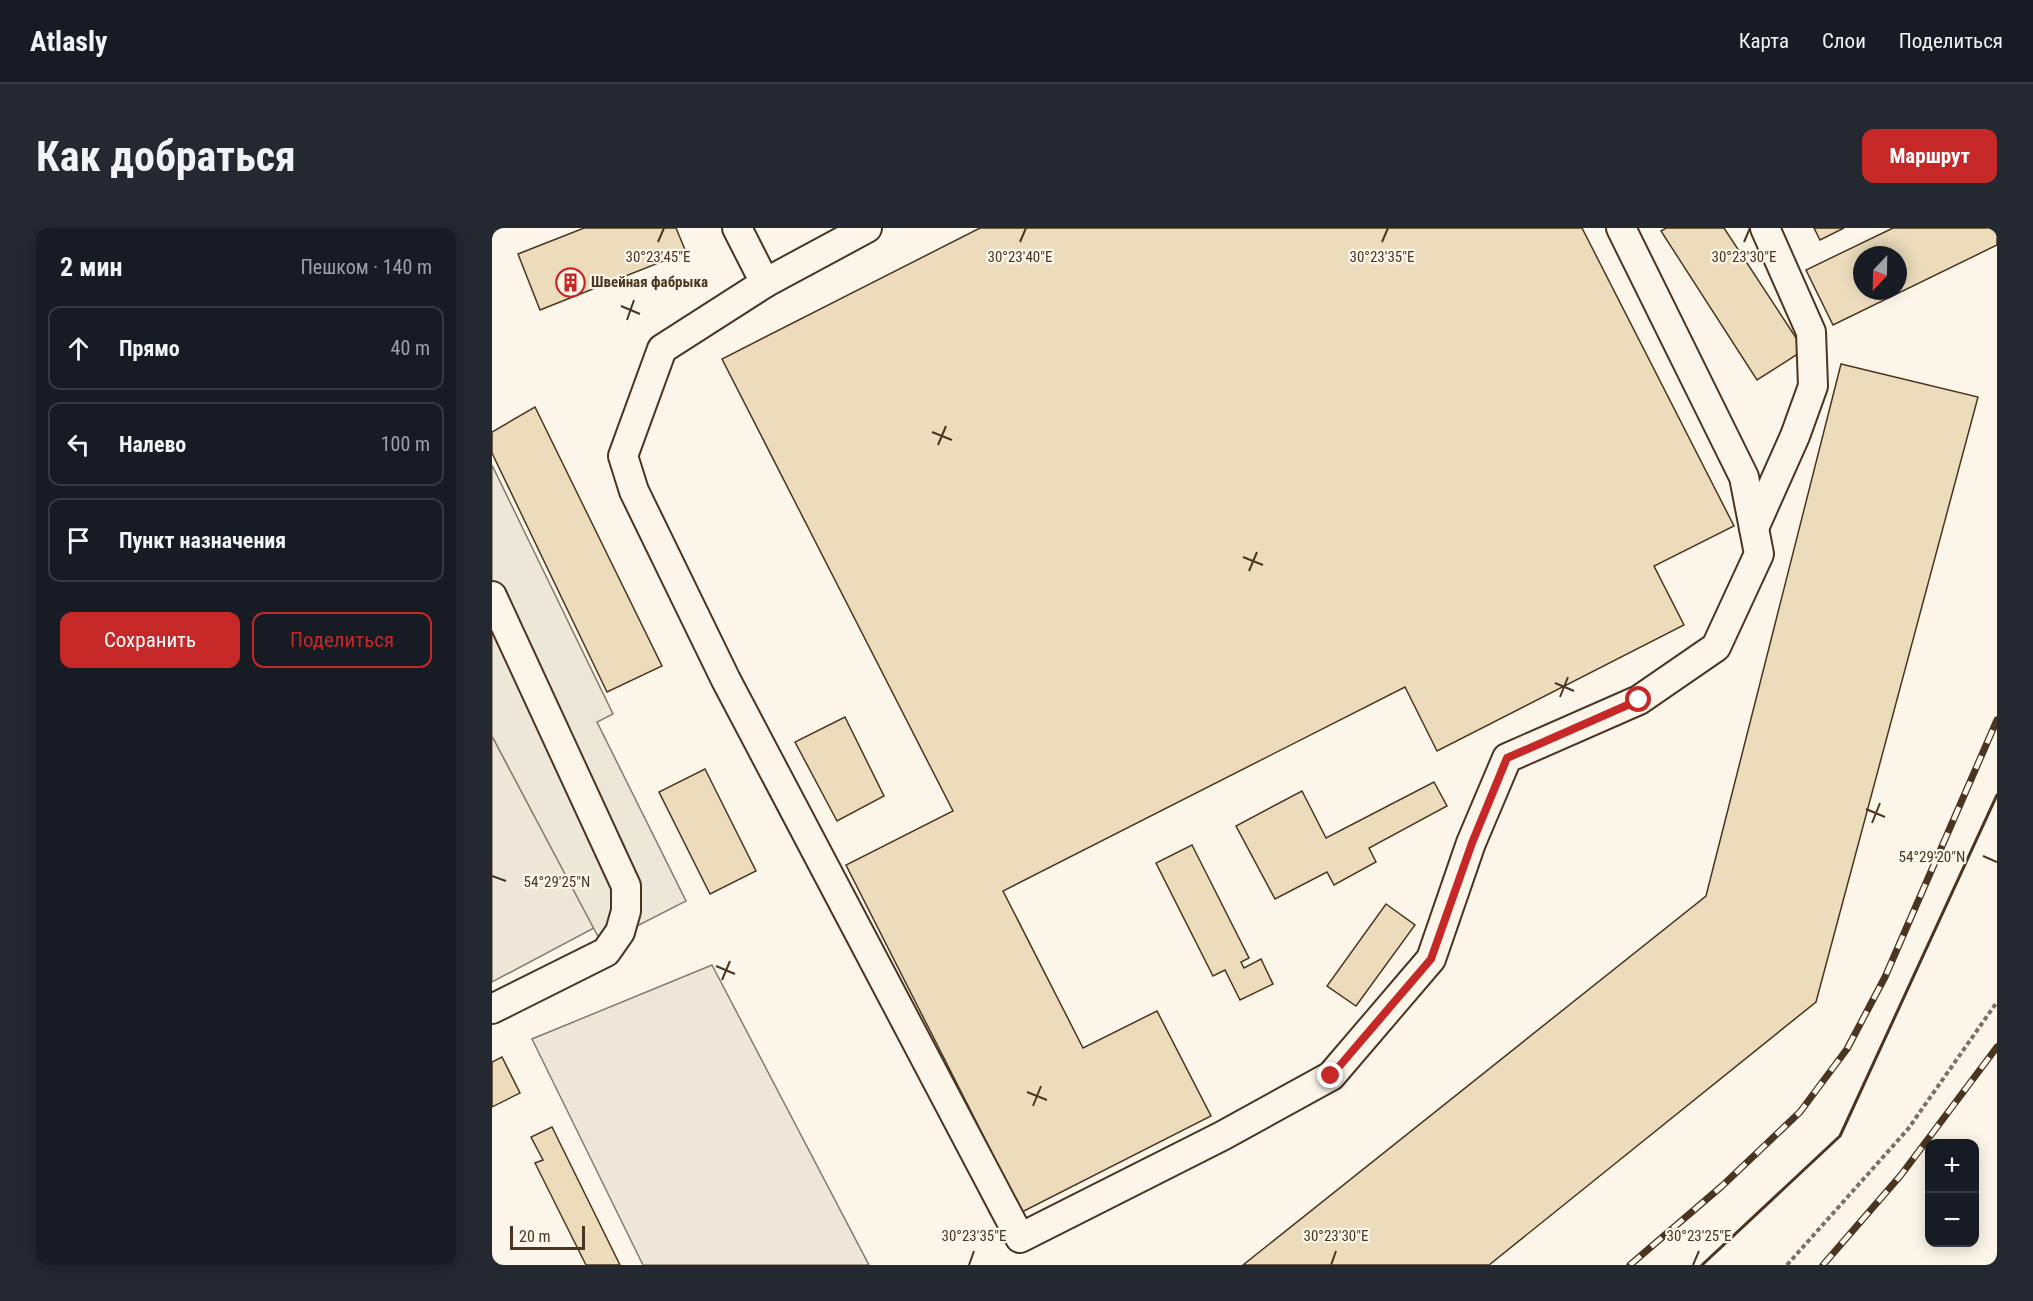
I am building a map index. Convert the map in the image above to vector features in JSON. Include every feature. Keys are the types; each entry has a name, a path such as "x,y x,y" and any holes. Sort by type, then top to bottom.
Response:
{"street":[{"path":"737,228 765,283"},
{"path":"867,228 765,283 662,349 623,456 634,491 726,680 1020,1238 1222,1136 1331,1076 1431,959 1472,843 1507,758 1639,700 1716,648 1759,554 1744,477 1621,228"},
{"path":"1754,528 1795,436 1813,386 1811,332 1769,243 1765,228"},
{"path":"492,596 626,886 626,911 620,932 606,952 492,1009"}],"path":[{"path":"1787,1265 1908,1129 1997,1002"}],"shaded area":[{"path":"492,465 613,714 597,722 686,901 602,944 492,736"},
{"path":"492,736 594,928 492,982"},
{"path":"712,965 869,1265 643,1265 532,1039"}],"building":[{"name":"Швейная фабрыка","path":"584,228 676,228 686,252 540,310 518,254"},
{"path":"980,228 1582,228 1734,526 1654,566 1684,625 1437,751 1405,687 1003,891 1083,1048 1157,1011 1211,1116 1022,1212 846,865 953,811 722,359"},
{"path":"1666,228 1724,228 1804,350 1757,380 1661,231"},
{"path":"1814,228 1844,228 1820,240"},
{"path":"1893,228 1997,228 1997,245 1907,289 1907,246 1856,246"},
{"path":"1853,247 1853,300 1884,300 1833,325 1806,270"},
{"path":"1841,364 1978,397 1816,1002 1489,1265 1243,1265 1706,896"},
{"path":"535,407 662,666 607,692 492,453 492,432"},
{"path":"845,717 884,796 837,821 795,742"},
{"path":"705,769 756,871 710,894 659,792"},
{"path":"1434,782 1447,806 1369,848 1376,862 1334,885 1327,872 1275,899 1236,826 1302,791 1326,838"},
{"path":"1192,845 1249,958 1241,962 1244,968 1261,959 1273,984 1240,1000 1225,970 1213,976 1156,863"},
{"path":"1386,904 1415,925 1356,1006 1327,986"},
{"path":"502,1057 520,1093 492,1107 492,1062"},
{"path":"552,1127 620,1265 586,1265 535,1163 543,1160 531,1137"}],"railway":[{"path":"1630,1265 1722,1186 1800,1112 1847,1049 1885,977 1997,720"},
{"path":"1823,1265 1901,1175 1997,1047"}],"wall":[{"path":"1702,1265 1840,1136 1997,795"}],"place":[{"name":"Швейная фабрыка","path":"570,282"}],"route":[{"path":"1331,1076 1431,959 1472,843 1507,758 1639,700"}]}
